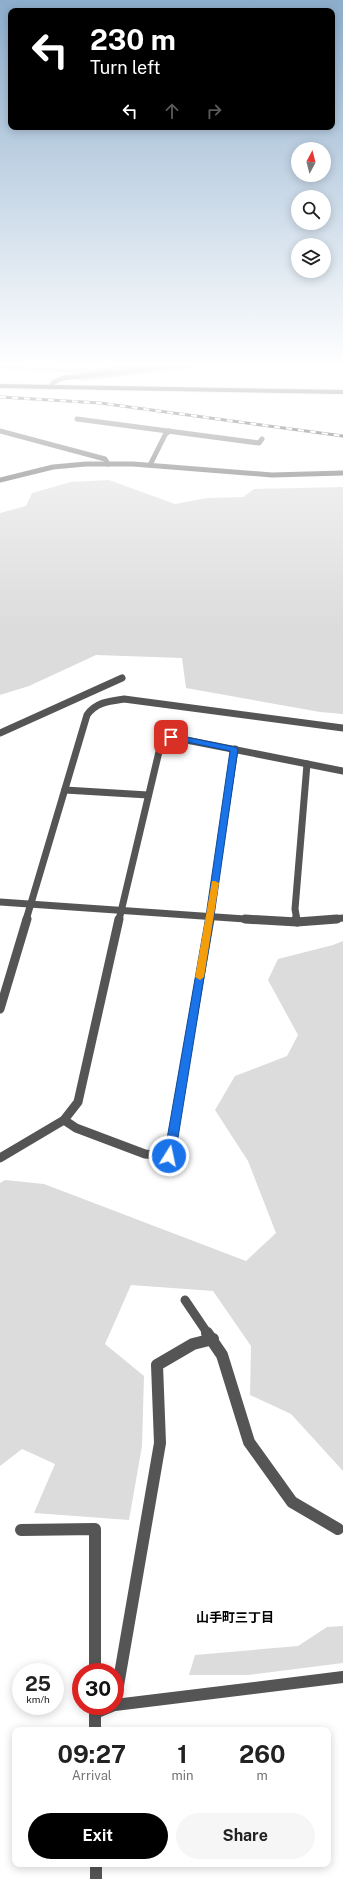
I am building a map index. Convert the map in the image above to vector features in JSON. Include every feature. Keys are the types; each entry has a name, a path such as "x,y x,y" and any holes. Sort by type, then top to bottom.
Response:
{"street":[{"path":"85,454 105,459 108,464"},
{"path":"150,465 156,454"},
{"path":"0,480 53,467 108,464 150,465 209,472 272,475 343,473"},
{"path":"0,733 122,678"},
{"path":"83,696 98,705"},
{"path":"0,1009 87,715 90,710 98,705 124,699 140,700 343,728"},
{"path":"0,1158 64,1120 78,1102 121,910 162,739 171,737 343,771"},
{"path":"64,1120 76,1128 145,1154 169,1156 210,916 235,749"},
{"path":"297,922 295,909 307,764"},
{"path":"65,790 148,795"},
{"path":"0,902 297,922 343,918"},
{"path":"185,1300 213,1339 222,1355 249,1442 292,1502 338,1529"},
{"path":"122,1663 160,1443 157,1365 193,1344 213,1339"},
{"path":"21,1530 95,1529 95,1663"},
{"path":"124,1703 343,1677"},
{"path":"95,1715 95,1727"},
{"path":"96,1867 96,1879"}],"shaded area":[{"path":"109,480 175,504 207,498 243,497 254,489 343,487 343,714 320,712 186,688 182,658 96,655 29,686 0,695 0,513 26,506 32,493 71,482"},
{"path":"343,941 343,1471 291,1414 250,1395 251,1346 213,1291 131,1285 105,1344 144,1376 142,1446 129,1520 34,1513 55,1464 22,1449 0,1466 0,1183 5,1180 44,1184 246,1261 276,1233 248,1161 215,1110 235,1076 287,1056 298,1035 268,980 278,959"},
{"path":"343,1626 343,1663 248,1675 189,1675 195,1655 298,1646 327,1627"}],"slow traffic":[{"path":"200,977 215,883"}],"district":[{"name":"山手町三丁目","path":"235,1617"}],"route":[{"path":"169,1156 210,916 235,749 171,737"}]}
